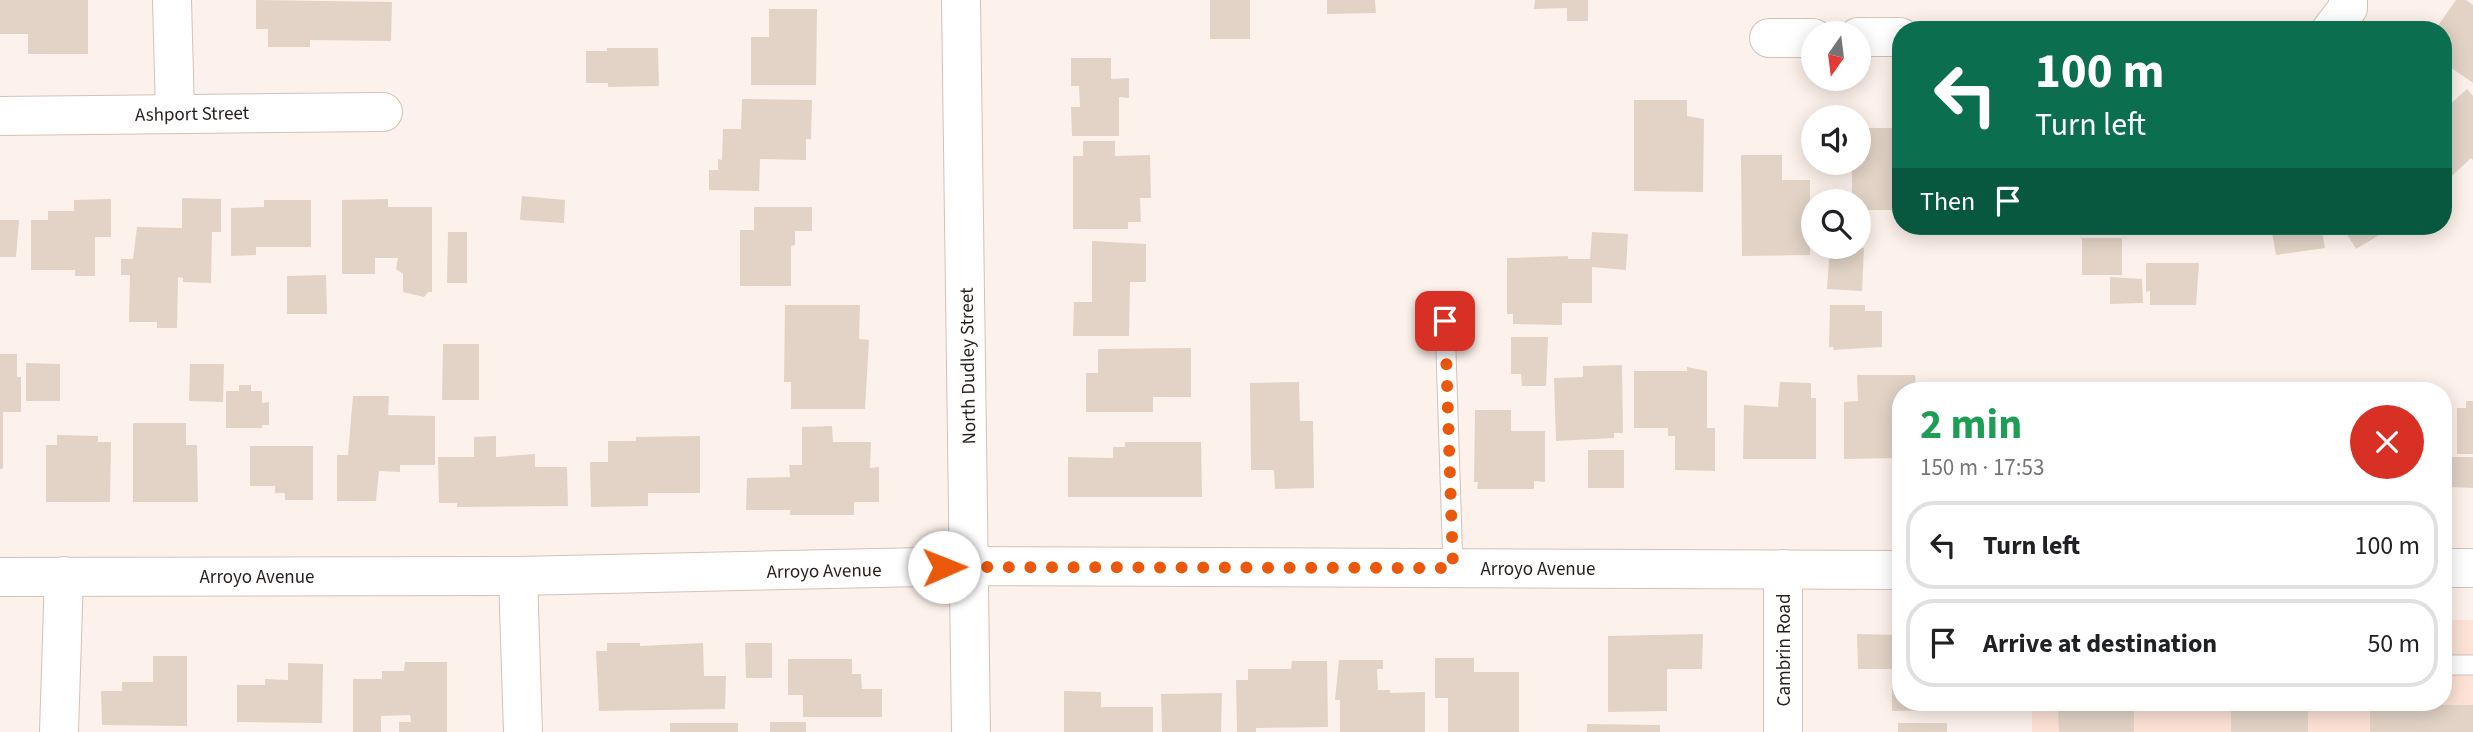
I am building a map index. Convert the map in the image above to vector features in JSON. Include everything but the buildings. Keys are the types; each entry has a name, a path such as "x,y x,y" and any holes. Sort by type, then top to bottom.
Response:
{"street":[{"path":"172,0 175,113"},
{"name":"North Dudley Street","path":"961,0 971,732"},
{"path":"2338,21 2348,8 2348,0"},
{"path":"1871,37 1892,37"},
{"path":"1769,38 1801,38"},
{"name":"Ashport Street","path":"0,116 383,112"},
{"name":"Arroyo Avenue","path":"0,577 518,576 970,566 1892,570"},
{"path":"2452,568 2473,568"},
{"name":"Cambrin Road","path":"1783,569 1783,732"},
{"path":"59,732 64,576"},
{"path":"518,576 523,732"}],"lane":[{"path":"961,0 980,0"},
{"path":"1445,321 1453,568"},
{"path":"2452,665 2473,665"}],"shaded area":[{"path":"2452,620 2473,620 2473,732 2032,732 2032,711 2452,711"}],"route":[{"path":"944,567 1453,568 1445,321"}]}
